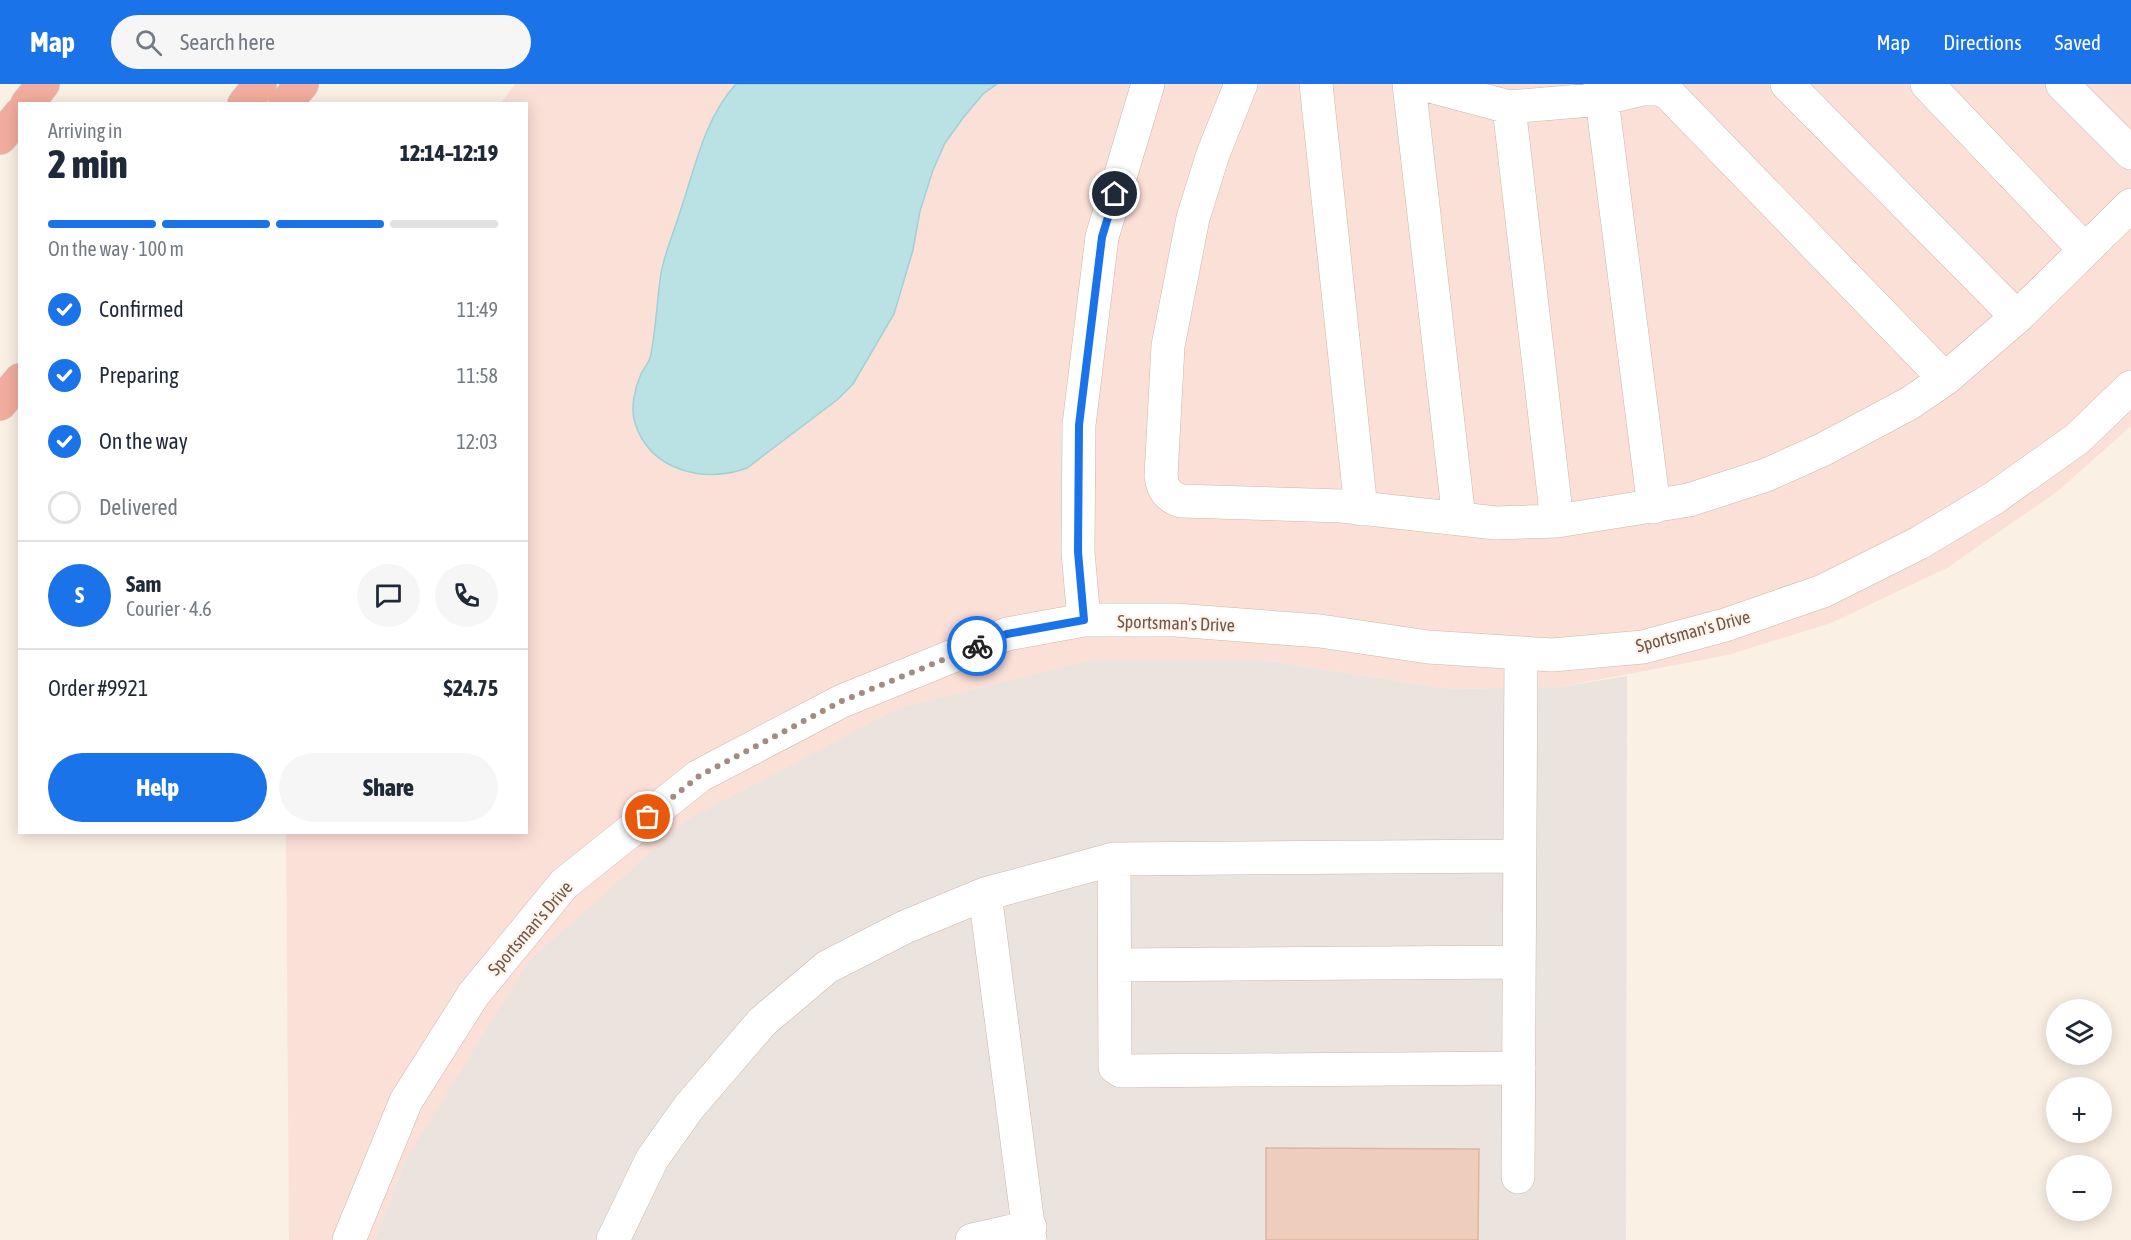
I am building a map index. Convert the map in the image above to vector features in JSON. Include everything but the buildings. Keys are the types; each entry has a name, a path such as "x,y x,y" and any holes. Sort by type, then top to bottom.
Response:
{"highway":[{"path":"29,102 43,84"},
{"path":"246,102 260,84"},
{"path":"287,102 302,84"},
{"path":"0,138 18,116"},
{"path":"0,404 18,382"}],"street":[{"path":"1084,620 1078,552 1079,425 1102,237 1148,84"},
{"path":"1241,84 1212,154 1192,218 1168,346 1161,476 1163,488 1170,497 1181,501 1342,506 1496,523 1557,521 1689,500 1766,475 1822,450 1910,403 1945,378 2017,317 2131,205"},
{"path":"1316,84 1361,509"},
{"path":"1409,84 1459,519"},
{"path":"1424,84 1509,106 1601,92 1658,89 1668,93 1945,378"},
{"path":"1787,84 2017,317"},
{"path":"1927,84 2085,250"},
{"path":"2062,84 2131,153"},
{"path":"1601,92 1654,507"},
{"path":"1509,106 1557,521"},
{"name":"Sportsman's Drive","path":"349,1240 406,1101 473,995 564,884 699,776 842,701 1007,634 1084,620 1175,620 1320,631 1428,647 1552,655 1643,647 1725,625 1823,591 1919,543 1994,498 2078,439 2131,387"},
{"path":"1518,1177 1521,653"},
{"path":"613,1240 652,1159 689,1107 762,1022 826,967 905,927 985,894 1114,859 1520,856"},
{"path":"1114,859 1115,1067 1121,1071 1518,1068"},
{"path":"972,1240 1030,1234 985,894"},
{"path":"1115,965 1519,962"}],"shaded area":[{"path":"515,84 2131,84 2131,426 2058,491 1947,568 1831,623 1728,655 1560,687 1451,689 1263,660 1092,660 406,1159 375,1240 289,1240 286,834 528,834 528,102 502,102"},
{"path":"1092,660 1263,660 1451,689 1560,687 1627,676 1626,1240 375,1240 406,1159 529,961 687,820 899,708"}],"water":[{"path":"736,84 997,84 983,94 945,143 933,170 920,211 913,250 894,314 853,384 837,400 747,468 731,473 697,473 681,470 666,463 653,453 642,439 635,423 633,405 642,371 650,357 661,273 667,250 708,128"}],"way so far":[{"path":"648,817 699,776 842,701 977,646"}],"route":[{"path":"977,646 1007,634 1084,620 1078,552 1079,425 1102,237 1115,194"}]}
